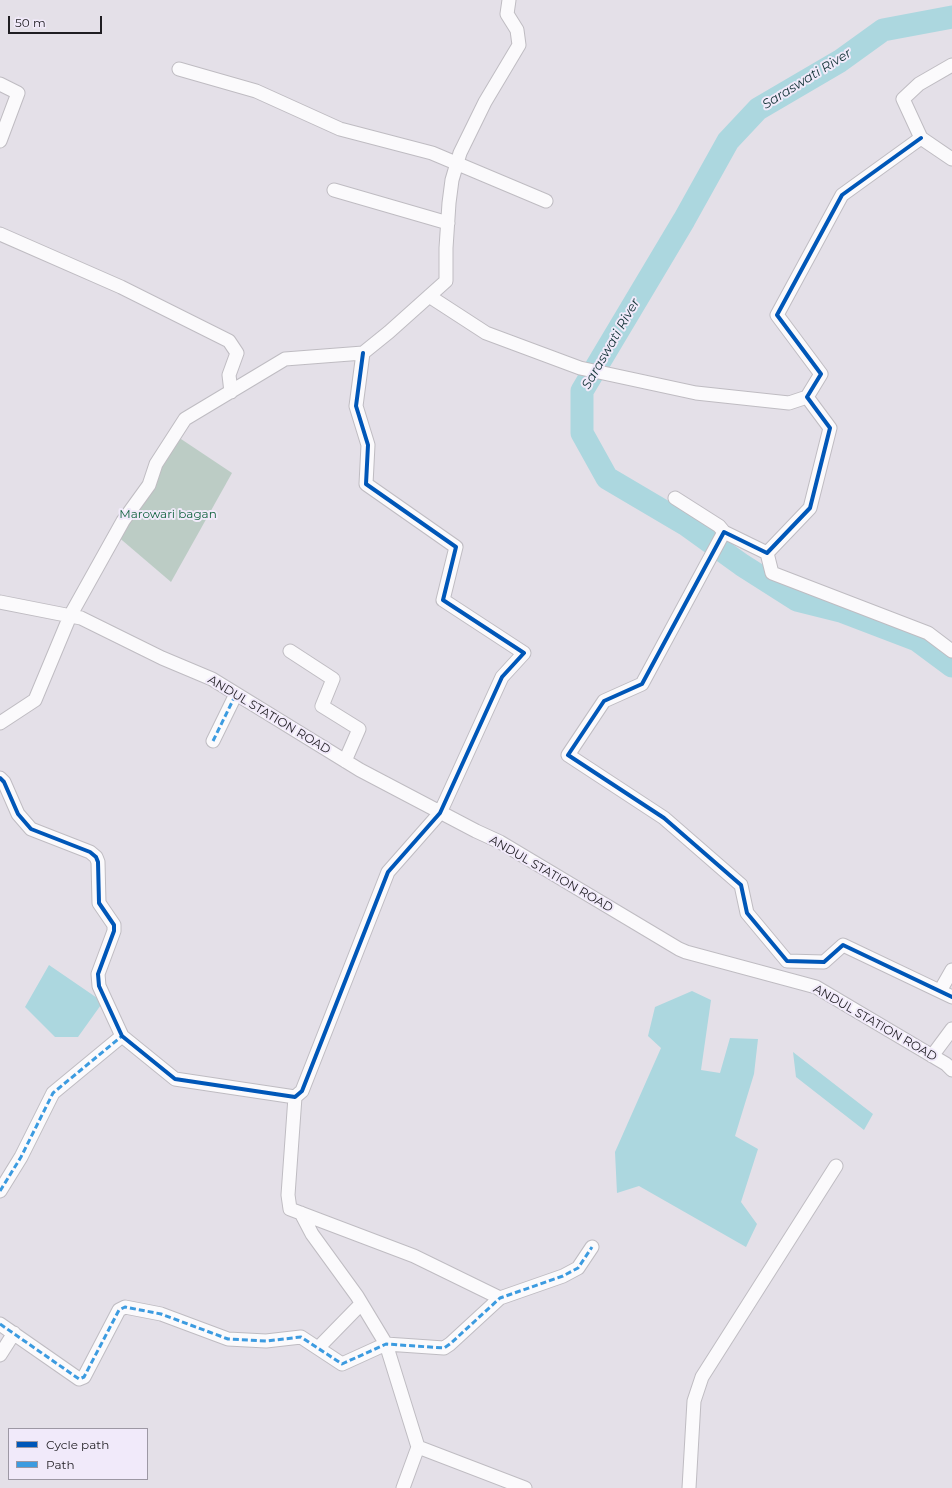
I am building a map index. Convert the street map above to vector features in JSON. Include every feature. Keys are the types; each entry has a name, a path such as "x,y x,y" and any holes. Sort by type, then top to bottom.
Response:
{"street":[{"path":"0,724 35,700 70,616 123,521 149,485 156,464 185,419 285,359 363,353 446,280 448,223 452,180 456,164 485,102 519,45 516,30 507,14 508,0"},
{"path":"952,65 919,84 903,99 921,138 952,159"},
{"path":"179,69 256,90 340,129 432,153 546,200"},
{"path":"0,84 18,93 0,141"},
{"path":"429,296 486,333 580,368 696,393 788,403 807,397 821,374 777,315 842,195 921,138"},
{"path":"334,190 448,223"},
{"path":"0,234 121,287 229,341 237,353 229,375 231,392"},
{"path":"363,353 356,406 368,446 366,484 456,547 443,600 524,653 502,677 440,813 388,872 302,1091 295,1097 288,1195 290,1209 414,1256 500,1298"},
{"path":"767,553 810,508 830,428 807,397"},
{"path":"674,498 720,526 724,533 767,553"},
{"path":"724,533 642,684 604,701 568,756 664,818 741,885 747,914 786,961 824,962 843,945 946,994 952,970"},
{"path":"767,553 772,573 928,633 952,651"},
{"name":"ANDUL STATION ROAD","path":"0,602 81,618 162,658 212,679 345,761 440,813 500,842 679,949 816,986 946,1064 952,1070"},
{"path":"290,651 333,679 322,706 359,729 345,761"},
{"path":"213,741 236,694"},
{"path":"0,778 4,782 18,814 31,828 90,852 96,857 98,862 99,902 114,925 114,931 98,974 99,986 122,1036 175,1079 295,1097"},
{"path":"932,1056 952,1029"},
{"path":"0,1191 21,1157 53,1093 122,1036"},
{"path":"689,1488 694,1401 702,1377 836,1166"},
{"path":"301,1213 312,1234 361,1304 386,1344 418,1448 403,1488"},
{"path":"0,1324 79,1379 84,1378 119,1310 125,1307 161,1314 228,1339 266,1341 301,1337 342,1364 386,1344 444,1348 500,1298 563,1276 578,1268 592,1247"},
{"path":"318,1348 361,1304"},
{"path":"0,1355 14,1333"},
{"path":"418,1448 525,1488"}],"green space":[{"name":"Marowari bagan","path":"175,435 232,473 171,582 116,535"}],"water":[{"path":"49,965 103,1002 78,1037 55,1037 25,1007"},
{"path":"692,991 711,1000 701,1070 720,1073 730,1038 758,1039 754,1074 735,1136 758,1149 741,1202 757,1224 746,1247 639,1186 617,1193 615,1152 661,1048 648,1036 655,1007"},
{"path":"793,1052 873,1114 864,1130 796,1077"}],"waterway":[{"name":"Saraswati River","path":"952,17 883,30 840,61 758,109 728,141 684,220 582,391 582,433 607,478 685,524 742,565 797,600 841,611 917,640 952,666"}],"marked path":[{"path":"213,741 236,694"},
{"path":"0,1191 21,1157 53,1093 122,1036"},
{"path":"0,1324 79,1379 84,1377 119,1310 125,1307 161,1314 228,1339 266,1341 301,1337 342,1364 386,1344 444,1348 500,1298 563,1276 578,1268 592,1247"}],"cycle path":[{"path":"921,138 842,195 777,315 821,374 807,397 830,428 810,508 767,553 724,532 642,684 604,701 568,755 664,818 741,885 747,913 787,961 824,962 843,945 952,997"},
{"path":"0,778 4,782 18,814 31,829 90,852 96,857 98,862 99,903 114,925 114,931 98,974 99,986 122,1036 175,1079 295,1097 302,1091 388,872 440,813 502,677 524,653 443,600 456,547 366,484 368,445 356,406 363,353"}]}
